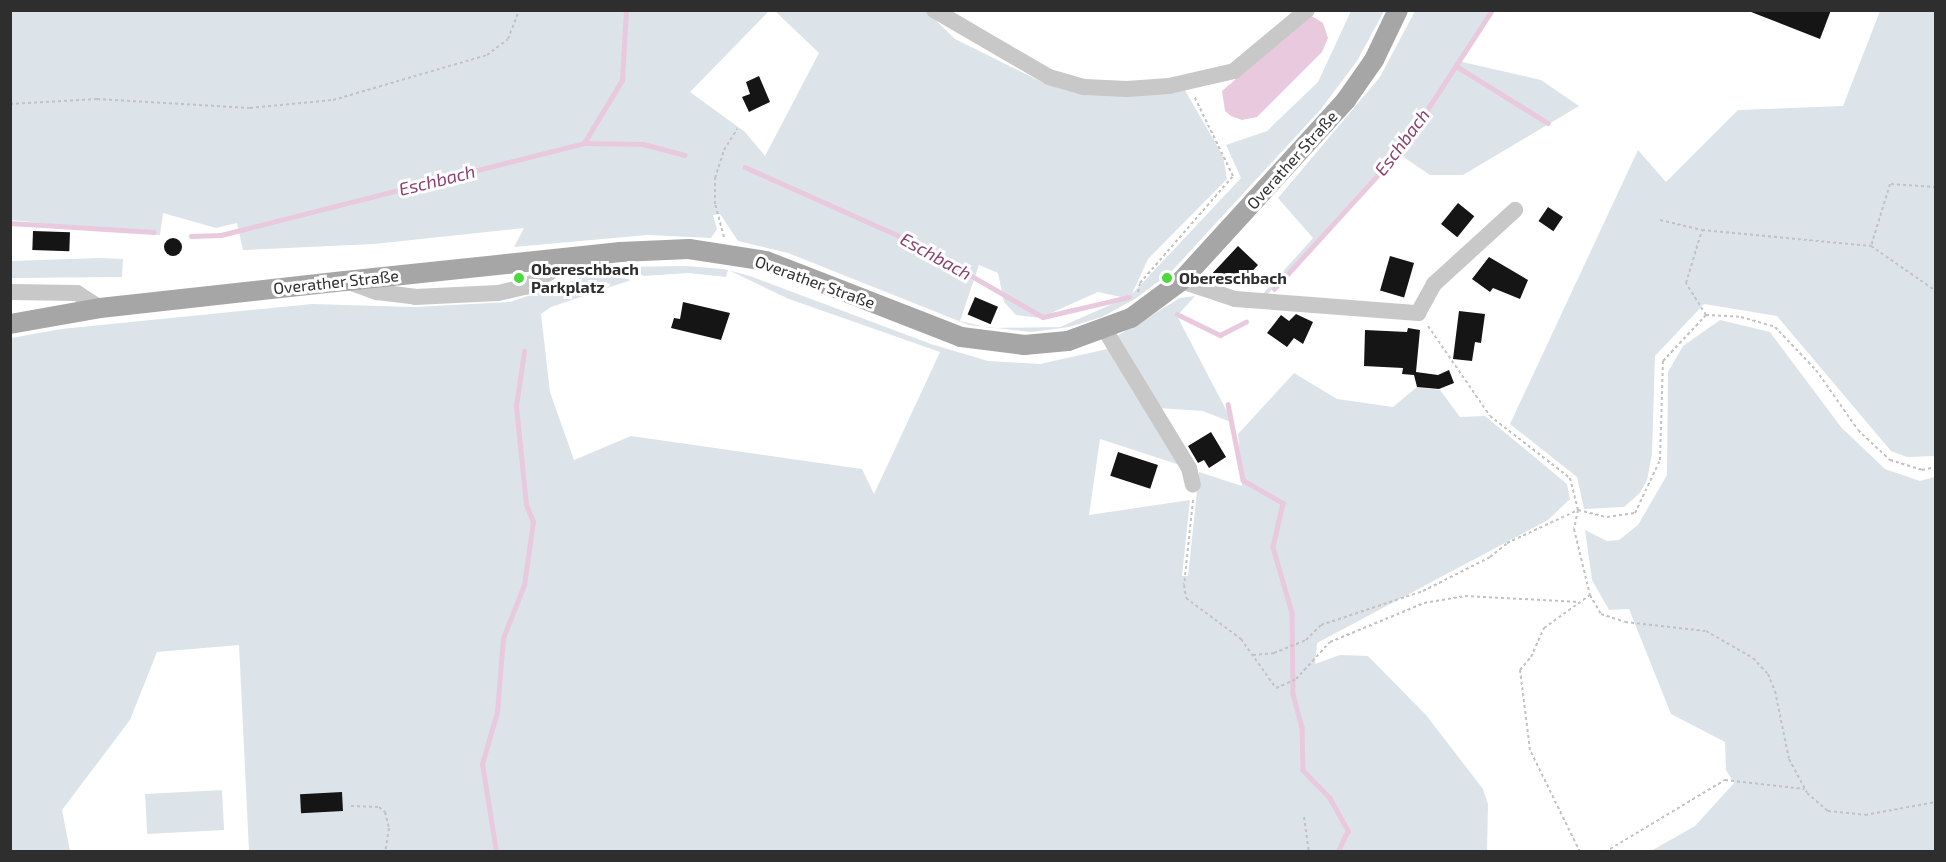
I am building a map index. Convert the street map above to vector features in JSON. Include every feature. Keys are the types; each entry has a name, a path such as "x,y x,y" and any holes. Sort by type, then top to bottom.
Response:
{"main road":[{"name":"Overather Straße","path":"10,324 100,308 578,256 688,249 730,253 810,276 942,331 981,342 1046,344 1105,330 1131,318 1182,281 1346,100 1374,60 1398,10"}],"street":[{"path":"934,10 1014,60 1067,83 1127,89 1187,82 1234,71 1307,10"},
{"path":"1182,281 1235,299 1418,313 1434,284 1515,210"},
{"path":"345,281 377,292 415,297 498,293 525,288 578,256"},
{"path":"10,292 77,293 100,308"},
{"path":"1105,330 1190,468 1193,485"}],"path":[{"path":"10,104 97,99 250,108 333,100 487,55 507,39 519,10"},
{"path":"1131,318 1140,283 1233,176 1187,82"},
{"path":"730,253 714,191 718,166 737,129"},
{"path":"1871,246 1890,184 1935,187"},
{"path":"1660,220 1702,230 1871,246 1935,291"},
{"path":"1702,230 1686,283 1706,315"},
{"path":"1418,313 1491,416 1570,478 1578,510 1574,529 1594,607 1611,619 1706,631 1753,658 1768,674 1775,691 1781,734 1804,789 1814,803 1846,815 1865,815 1935,801"},
{"path":"1706,315 1741,317 1775,327 1815,370 1858,430 1890,460 1922,470 1935,467"},
{"path":"1253,655 1274,653 1306,640 1321,625 1423,591 1490,557 1507,543 1578,510 1607,518 1635,513 1660,460 1663,361 1706,315"},
{"path":"1193,485 1185,572 1186,598 1225,624 1253,655 1268,679 1282,688 1330,642 1424,603 1465,596 1580,602"},
{"path":"1580,852 1530,750 1520,670 1531,657 1544,628 1590,595"},
{"path":"1605,852 1725,780 1804,789"},
{"path":"351,806 379,807 385,812 389,828 385,852"},
{"path":"1304,817 1309,852"}],"shaded area":[{"path":"10,11 769,11 690,92 745,132 765,156 819,53 775,11 926,11 955,39 1044,83 1183,87 1223,156 1227,179 1148,259 1132,294 1241,178 1226,145 1267,131 1318,82 1351,11 1384,11 1357,61 1321,109 1171,272 1135,299 1102,317 1069,327 1031,332 995,328 1060,327 1126,298 1098,292 1040,318 1016,315 1004,302 998,273 979,265 960,321 985,327 969,325 788,253 738,241 720,214 713,215 717,229 711,238 647,235 514,247 524,228 374,244 243,250 237,223 216,228 163,213 160,235 11,220"},
{"path":"1415,11 1491,11 1458,61 1541,80 1579,106 1463,175 1430,175 1396,152 1265,297 1260,297 1313,238 1278,198 1380,77"},
{"path":"1880,11 1935,11 1935,456 1907,457 1891,451 1777,316 1704,304 1655,356 1652,454 1647,480 1640,493 1624,507 1584,509 1577,477 1510,424 1638,150 1666,182 1738,110 1843,106"},
{"path":"1310,15 1323,23 1328,38 1322,52 1257,117 1242,120 1231,116 1225,111 1222,91"},
{"path":"123,259 122,277 11,278 11,261"},
{"path":"686,266 728,270 726,277 688,273 644,276 618,267"},
{"path":"728,270 750,276 931,344 988,361 1040,364 1112,348 1186,467 1100,439 1089,515 1190,500 1182,576 1188,576 1199,472 1242,486 1238,434 1294,373 1337,399 1393,407 1417,387 1440,390 1460,417 1485,416 1567,484 1570,499 1548,520 1317,643 1315,664 1340,655 1368,656 1426,715 1483,789 1488,804 1487,851 249,851 239,645 157,652 130,720 62,810 70,851 11,852 11,338 61,329 312,304 414,307 510,302 589,275 613,275 631,280 551,307 541,314 550,392 574,460 631,436 862,469 874,494 940,352 789,299"},
{"path":"1195,296 1177,316 1233,423 1203,411 1157,408 1117,336 1180,298"},
{"path":"1720,320 1770,332 1841,427 1885,469 1920,481 1935,477 1935,851 1651,851 1695,826 1734,783 1726,770 1725,742 1671,714 1629,609 1609,610 1592,580 1585,530 1607,541 1619,540 1638,525 1667,475 1668,372 1683,346"},
{"path":"222,790 224,830 147,834 145,794"}],"building":[{"path":"1746,10 1831,10 1820,39"},
{"path":"759,76 770,102 749,112 742,97 750,94 746,82"},
{"path":"1458,203 1474,216 1457,237 1441,224"},
{"path":"1548,207 1563,217 1553,231 1538,221"},
{"path":"33,231 70,232 69,251 32,250"},
{"path":"173,238 179,241 182,247 179,253 173,256 167,253 164,247 167,241"},
{"path":"1238,246 1258,265 1243,281 1239,276 1229,286 1212,280 1209,277"},
{"path":"1390,256 1414,263 1404,297 1380,291"},
{"path":"1489,257 1528,280 1520,299 1493,288 1490,292 1472,279"},
{"path":"975,297 998,307 991,324 968,314"},
{"path":"683,302 730,313 721,340 671,328 674,318 680,319"},
{"path":"1459,311 1485,314 1481,343 1475,342 1472,361 1453,359"},
{"path":"1296,314 1313,322 1303,344 1294,338 1287,347 1267,333 1281,315 1289,321"},
{"path":"1408,328 1420,330 1416,372 1438,375 1449,370 1454,383 1439,389 1417,387 1414,375 1402,374 1403,368 1364,366 1365,330 1407,332"},
{"path":"1211,432 1226,457 1209,468 1204,460 1198,463 1188,446"},
{"path":"1118,452 1158,465 1150,489 1110,476"},
{"path":"342,792 343,811 301,813 300,794"}],"waterway":[{"path":"584,143 622,80 626,10"},
{"name":"Eschbach","path":"1274,289 1403,147 1492,10"},
{"path":"1456,66 1548,123"},
{"name":"Eschbach","path":"191,236 221,235 584,143 643,144 685,155"},
{"name":"Eschbach","path":"745,167 913,242 1043,317 1129,297"},
{"name":"Eschbach","path":"10,223 154,232"},
{"name":"Eschbach","path":"1177,314 1220,335 1246,322"},
{"path":"496,852 482,764 497,712 503,638 524,585 533,522 526,505 516,406 524,352"},
{"path":"1228,404 1243,480 1283,503 1273,547 1292,613 1293,694 1302,727 1303,770 1330,798 1348,831 1338,852"}],"place":[{"name":"Obereschbach Parkplatz","path":"519,278"},
{"name":"Obereschbach","path":"1167,278"}]}
